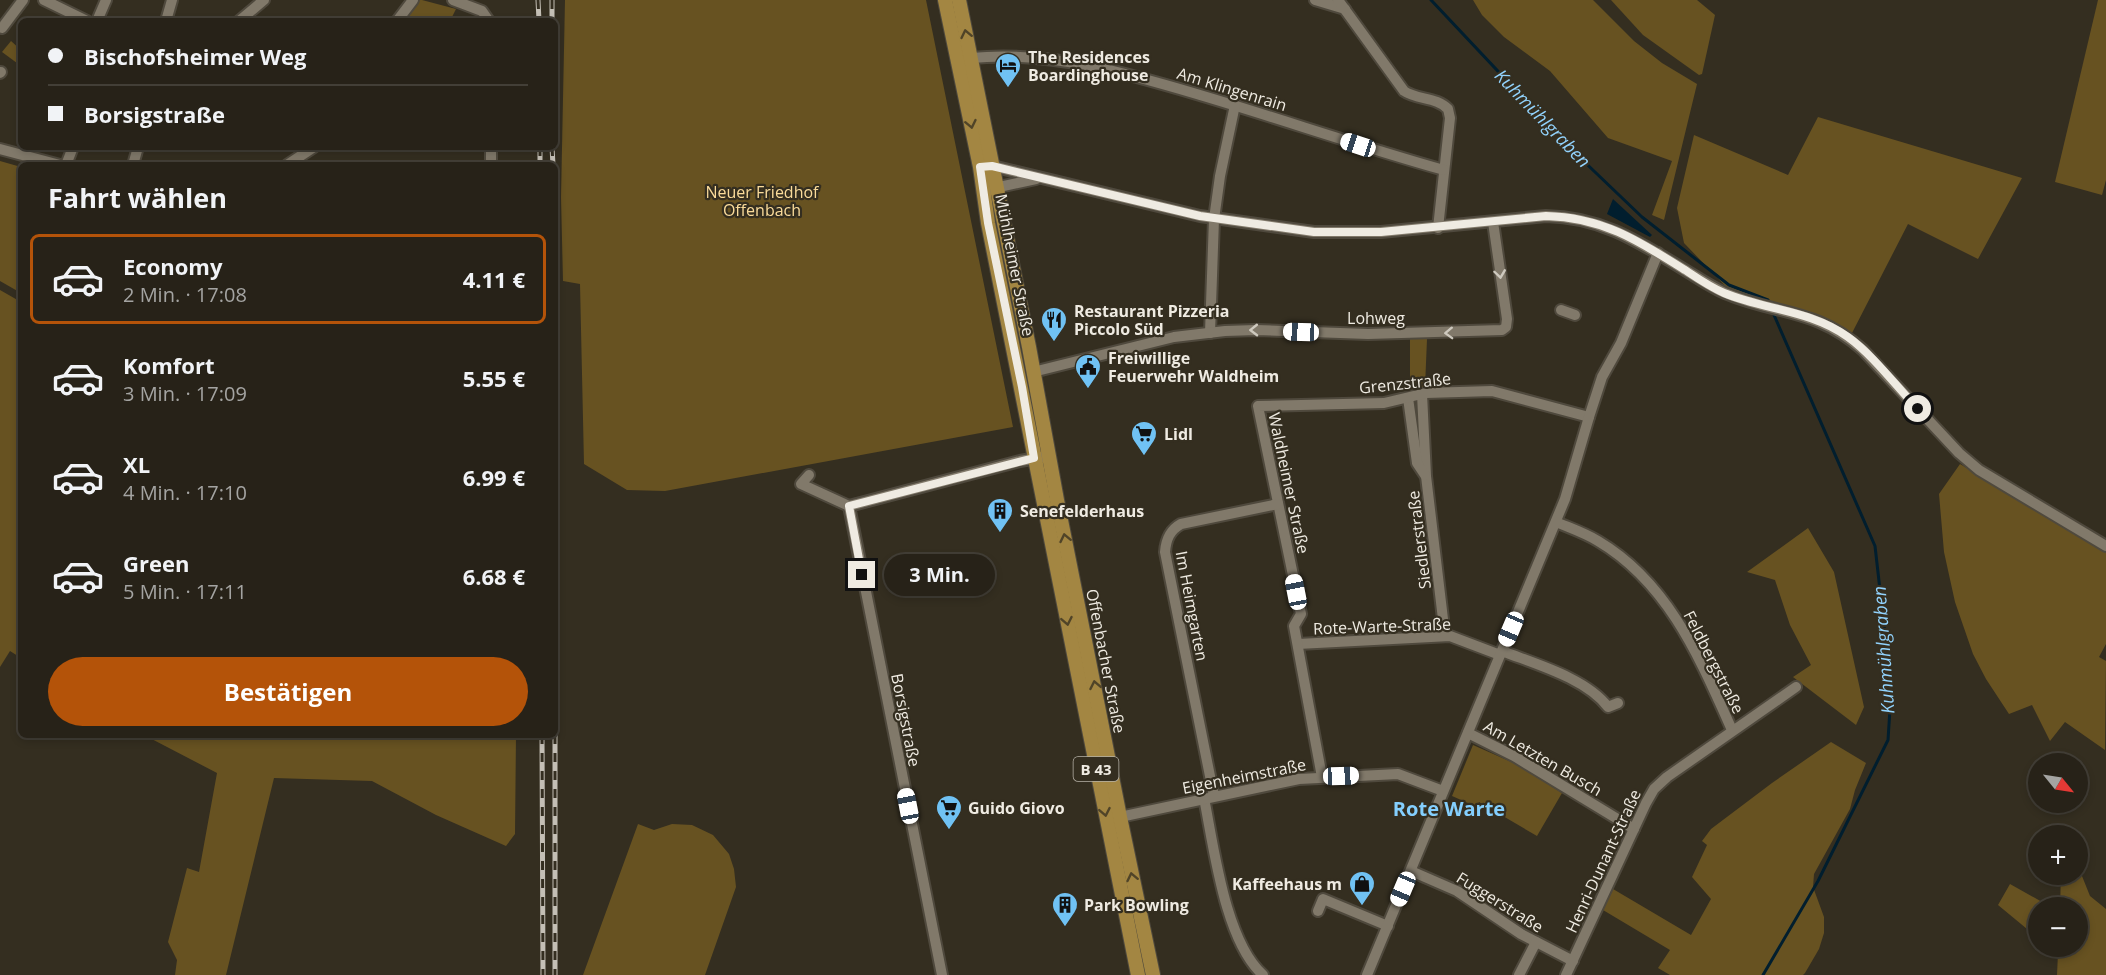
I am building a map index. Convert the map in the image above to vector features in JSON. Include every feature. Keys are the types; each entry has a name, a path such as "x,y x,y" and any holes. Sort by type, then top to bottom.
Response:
{"main road":[{"name":"Mühlheimer Straße","path":"945,0 986,166"},
{"name":"Mühlheimer Straße","path":"959,0 971,57 990,189 1043,424"},
{"name":"Mühlheimer Straße","path":"990,189 987,210 1029,430"},
{"name":"Offenbacher Straße","path":"1043,424 1153,975"},
{"name":"Offenbacher Straße","path":"1029,430 1138,975"}],"street":[{"path":"2,28 23,0"},
{"path":"44,0 81,18"},
{"path":"99,18 106,0"},
{"path":"167,18 171,0"},
{"path":"243,18 264,0"},
{"path":"399,18 413,0"},
{"path":"453,0 482,11 487,18"},
{"path":"1315,0 1342,5 1404,90 1410,94 1439,102 1448,109 1450,118 1438,228"},
{"name":"Am Klingenrain","path":"971,57 1039,57 1142,78 1444,170"},
{"path":"1210,333 1214,219 1220,176 1235,105"},
{"path":"0,149 49,162"},
{"path":"292,162 310,150"},
{"path":"986,166 1214,219 1314,232 1371,232 1438,228 1546,216 1572,218 1613,229 1721,291 1813,318 1849,338 1863,350 1959,453 1979,470 2106,546"},
{"path":"990,189 1039,178"},
{"name":"Lohweg","path":"1033,372 1174,338 1210,333 1256,330 1368,334 1498,331 1506,327 1507,319 1493,222"},
{"path":"1367,975 1568,493 1604,373 1621,343 1658,253"},
{"path":"1561,310 1575,315"},
{"name":"Grenzstraße","path":"1258,406 1384,403 1422,394 1492,391 1589,417"},
{"name":"Siedlerstraße","path":"1422,394 1426,476 1445,636"},
{"name":"Siedlerstraße","path":"1408,398 1417,463 1426,476"},
{"name":"Waldheimer Straße","path":"1258,406 1301,614 1294,626 1322,777"},
{"path":"808,475 801,484 849,506 1049,456"},
{"name":"Im Heimgarten","path":"1263,975 1247,956 1232,924 1225,897 1165,547 1170,533 1181,524 1278,504"},
{"name":"Borsigstraße","path":"849,506 942,975"},
{"name":"Feldbergstraße","path":"1556,522 1614,551 1658,594 1689,640 1732,730"},
{"name":"Rote-Warte-Straße","path":"1298,644 1455,637 1578,683 1595,694 1608,707 1618,703"},
{"name":"Henri-Dunant-Straße","path":"1566,975 1650,795 1657,786 1732,730 1796,687"},
{"name":"Am Letzten Busch","path":"1468,733 1514,756 1634,829"},
{"name":"Eigenheimstraße","path":"1120,817 1299,779 1322,777 1398,774 1443,791"},
{"name":"Fuggerstraße","path":"1411,871 1464,895 1510,927 1573,961"},
{"path":"1318,911 1323,899 1388,926"},
{"path":"1519,975 1536,942"}],"green space":[{"path":"419,0 456,9 452,18 404,18"},
{"name":"Neuer Friedhof Offenbach","path":"565,0 926,0 1013,427 665,491 627,490 584,464 580,284 563,281 561,197"},
{"path":"1473,0 1593,0 1634,41 1662,63 1697,84 1664,220 1652,215 1672,161 1608,138 1550,71 1504,37 1482,15"},
{"path":"1611,0 1697,0 1715,15 1702,74 1699,75 1643,35"},
{"path":"2098,0 2106,0 2106,180 2102,195 2055,182"},
{"path":"11,41 18,47 18,64 2,52"},
{"path":"1818,117 2022,178 1978,259 1908,224 1852,333 1825,320 1732,293 1684,243 1677,208 1694,135 1788,175"},
{"path":"0,161 18,166 18,291 0,281"},
{"path":"0,290 18,300 18,656 10,651 0,667"},
{"path":"1410,339 1427,339 1425,387 1410,387"},
{"path":"1960,464 2106,551 2106,644 2099,657 2106,661 2105,750 2065,722 2050,741 2032,705 2009,714 1973,654 1955,602 1944,552 1939,494"},
{"path":"1808,528 1834,572 1864,707 1856,725 1793,677 1811,665 1790,625 1775,580 1747,572"},
{"path":"150,738 516,738 515,834 506,846 436,815 372,781 274,778 226,975 175,975 177,960 168,942 187,868 199,872 217,773"},
{"path":"1831,742 1866,763 1850,809 1814,874 1813,887 1824,917 1824,933 1819,949 1805,973 1803,975 1670,975 1658,968 1670,950 1603,910 1613,889 1691,935 1711,899 1692,877 1707,845 1702,841 1711,829"},
{"path":"1473,745 1516,764 1562,793 1537,836 1479,802 1477,807 1452,796"},
{"path":"638,824 654,830 672,824 692,825 713,835 729,854 736,887 705,975 583,975"},
{"path":"2010,884 2033,897 2028,897 2028,930 1998,905"},
{"path":"2061,885 2086,885 2090,896 2106,909 2106,975 2057,975 2058,957 2088,957 2088,897 2060,897"}],"water":[{"path":"1613,199 1652,235 1650,237 1607,214"}],"waterway":[{"name":"Kuhmühlgraben","path":"1431,0 1572,150 1642,217 1729,285 1768,300"},
{"name":"Kuhmühlgraben","path":"1763,975 1818,881 1888,740 1890,709 1885,634 1875,546 1774,315"}],"railway":[{"path":"538,0 539,18"},
{"path":"552,0 552,18"},
{"path":"540,150 540,162"},
{"path":"552,150 553,162"},
{"path":"542,738 543,975"},
{"path":"555,738 555,975"}],"place":[{"name":"The Residences Boardinghouse","path":"1008,89"},
{"name":"Restaurant Pizzeria Piccolo Süd","path":"1054,343"},
{"name":"Freiwillige Feuerwehr Waldheim","path":"1088,390"},
{"name":"Lidl","path":"1144,457"},
{"name":"Senefelderhaus","path":"1000,534"},
{"name":"Guido Giovo","path":"949,831"},
{"name":"Kaffeehaus m","path":"1362,907"},
{"name":"Park Bowling","path":"1065,928"}],"district":[{"name":"Rote Warte","path":"1449,808"}],"route":[{"path":"862,575 849,506 1034,458 1022,387 988,223 980,167 992,166 1214,219 1314,232 1381,232 1546,216 1572,218 1604,225 1626,234 1721,291 1738,298 1813,318 1837,330 1863,350 1918,409"}]}
